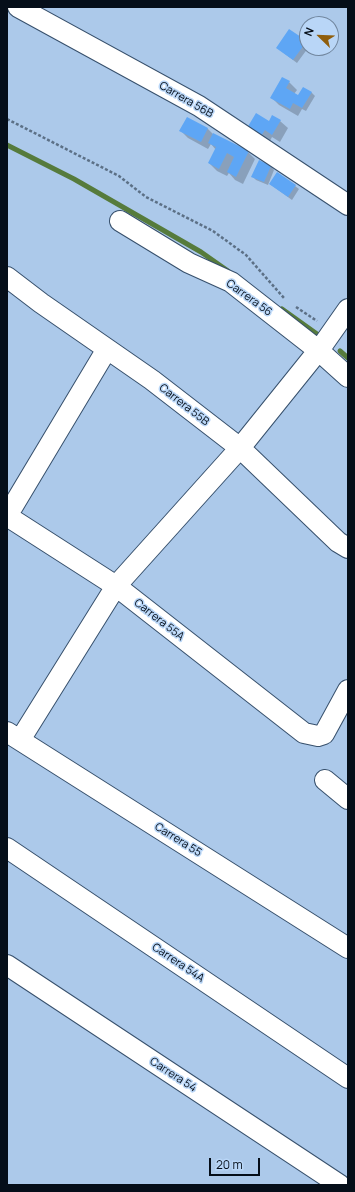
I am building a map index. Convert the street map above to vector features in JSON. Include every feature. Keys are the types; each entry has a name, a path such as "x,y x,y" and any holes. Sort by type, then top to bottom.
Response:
{"street":[{"name":"Carrera 56B","path":"18,7 199,106 348,205"},
{"name":"Carrera 56","path":"120,221 189,263 231,282 325,341 348,377"},
{"name":"Carrera 55B","path":"7,277 41,303 152,380 240,448 338,542 348,548"},
{"path":"14,736 116,586 240,448 347,312"},
{"path":"7,516 107,349"},
{"name":"Carrera 55A","path":"7,516 116,586 304,733 318,736 324,734 348,690"},
{"name":"Carrera 55","path":"14,736 348,948"},
{"path":"325,780 348,799"},
{"name":"Carrera 54A","path":"7,848 348,1078"},
{"name":"Carrera 54","path":"7,965 340,1185"}],"path":[{"path":"7,119 119,176 146,197 213,231 246,255 286,301"},
{"path":"293,305 325,341"}],"building":[{"path":"289,29 299,36 299,52 293,60 276,48"},
{"path":"282,77 290,81 286,88 298,95 303,87 312,92 302,108 293,103 290,109 270,98"},
{"path":"256,113 269,121 272,115 281,120 272,135 265,130 261,136 247,128"},
{"path":"187,117 208,128 201,142 179,131"},
{"path":"213,133 249,151 236,177 227,172 234,157 227,153 219,169 208,163 216,147 208,143"},
{"path":"259,160 271,166 264,182 251,177"},
{"path":"277,172 296,185 288,197 269,184"}],"waterway":[{"path":"7,145 74,179 201,252 228,271"},
{"path":"282,309 317,334"},
{"path":"340,351 348,358"}]}
